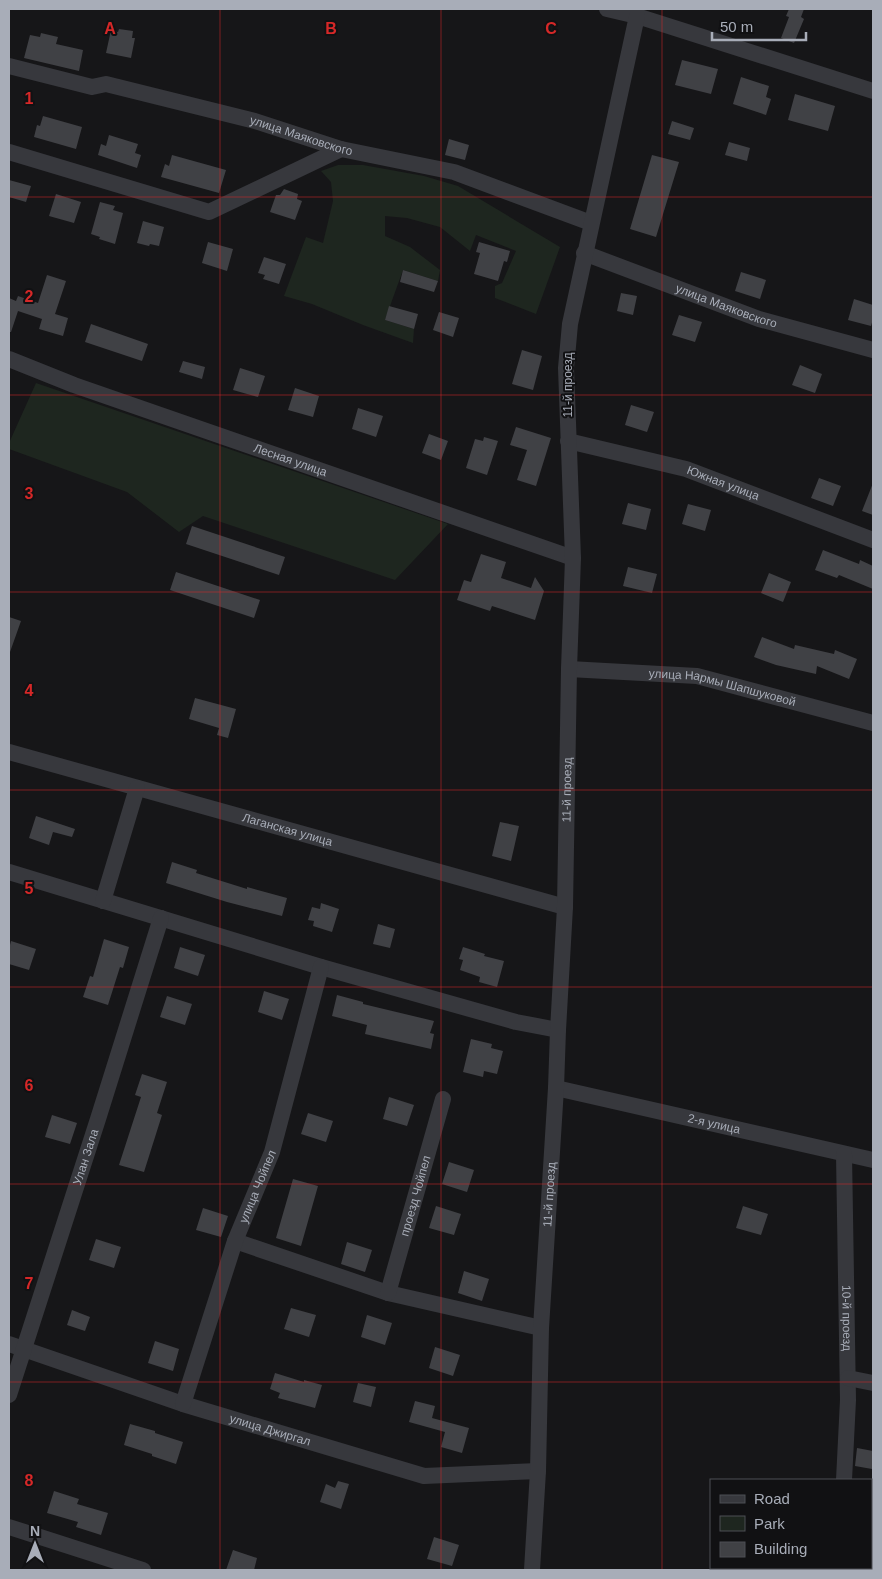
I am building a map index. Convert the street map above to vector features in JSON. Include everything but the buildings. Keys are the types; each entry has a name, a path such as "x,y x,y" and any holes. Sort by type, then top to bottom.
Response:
{"street":[{"path":"607,9 637,16 873,91"},
{"name":"11-й проезд","path":"532,1570 538,1471 541,1328 565,907 573,558 566,368 570,324 584,253 637,16"},
{"name":"улица Маяковского","path":"9,66 92,88 106,84 254,121 341,149 454,172 591,223"},
{"path":"9,152 209,212 341,149"},
{"name":"улица Маяковского","path":"584,253 759,319 873,350"},
{"name":"Лесная улица","path":"9,359 74,385 573,558"},
{"name":"Южная улица","path":"568,440 686,470 873,540"},
{"name":"улица Нармы Шапшуковой","path":"569,669 697,676 873,723"},
{"name":"Лаганская улица","path":"9,752 565,907"},
{"path":"103,900 137,788"},
{"path":"9,872 321,967 516,1022 558,1030"},
{"name":"Улан Зала","path":"9,1395 16,1346 98,1119 161,918"},
{"name":"улица Чойпел","path":"183,1404 235,1241 272,1152 321,967"},
{"name":"2-я улица","path":"556,1088 873,1160"},
{"name":"проезд Чойпел","path":"388,1293 443,1099"},
{"name":"10-й проезд","path":"844,1154 848,1378 844,1479"},
{"path":"235,1241 388,1293 541,1328"},
{"name":"улица Джиргал","path":"16,1346 183,1404 424,1476 538,1471"},
{"path":"848,1378 873,1383"},
{"path":"9,1527 139,1570"}],"green space":[{"path":"338,165 363,165 424,176 458,186 560,247 536,314 495,298 495,286 502,283 516,251 476,235 470,251 440,227 407,218 385,216 385,236 410,247 440,270 438,281 403,270 385,320 414,329 413,343 312,304 284,296 306,237 323,243 333,201 331,182 321,171"},
{"path":"36,383 448,524 395,580 203,516 179,532 127,492 9,449 9,443"}]}
